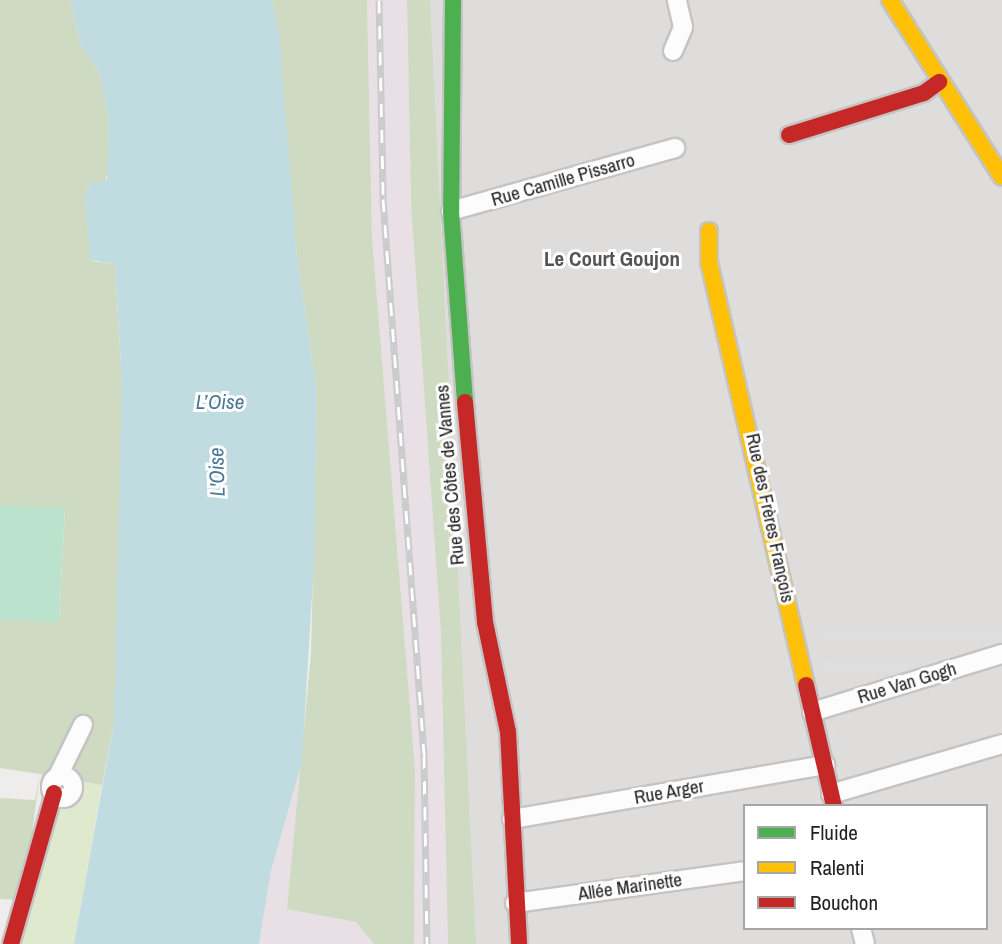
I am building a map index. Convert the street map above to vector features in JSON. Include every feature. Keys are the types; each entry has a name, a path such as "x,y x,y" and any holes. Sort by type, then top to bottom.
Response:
{"street":[{"path":"673,51 683,27 677,0"},
{"path":"890,0 939,82 1002,177"},
{"name":"Rue des Côtes de Vannes","path":"457,1 450,211 484,609 508,732 519,944"},
{"path":"789,135 924,93 939,82"},
{"name":"Rue Camille Pissarro","path":"450,211 674,148"},
{"name":"Rue des Frères François","path":"709,231 709,262 832,800"},
{"name":"Rue Van Gogh","path":"812,712 1002,654"},
{"path":"11,944 60,786 83,725"},
{"path":"832,800 1000,750"},
{"name":"Rue Arger","path":"512,819 825,765"},
{"name":"Allée Marinette","path":"515,903 743,871"}],"shaded area":[{"path":"367,0 407,0 411,205 441,634 448,944 414,944 415,769 372,236"},
{"path":"407,0 1002,0 1002,944 448,944 441,634"},
{"path":"818,633 1002,633 1002,645 818,645"},
{"path":"825,660 1002,660 1002,672 825,672"},
{"path":"833,729 846,782 840,784 824,731"},
{"path":"302,762 287,909 356,922 374,944 259,944 271,871"}],"green space":[{"path":"0,0 71,0 80,43 100,73 109,120 108,170 105,182 89,184 85,201 91,261 115,264 122,384 120,610 114,722 102,785 0,768 0,619 59,622 65,509 0,505"},
{"path":"272,0 367,0 372,236 415,769 414,944 374,944 356,922 287,909 311,654 317,392 297,256"},
{"path":"407,0 430,0 476,944 448,944 441,634 411,205"},
{"path":"0,505 65,508 59,622 0,619"},
{"path":"40,774 23,900 0,899 0,798 35,800"},
{"path":"76,779 102,785 74,944 17,944 61,804 76,794"}],"water":[{"name":"L’Oise","path":"71,0 272,0 279,33 297,256 317,392 314,561 302,762 271,871 259,944 74,944 114,722 122,384 115,264 90,260 85,201 89,184 107,180 109,120 100,73 80,43"}],"railway":[{"path":"379,0 383,199 424,755 427,944"}],"traffic: fast":[{"path":"453,0 451,211 465,402"}],"traffic: slow":[{"path":"890,0 1002,177"},
{"path":"709,231 709,262 806,685"}],"traffic: jam":[{"path":"789,135 924,93 939,82"},
{"path":"465,402 485,622 508,732 519,944"},
{"path":"806,685 834,804"},
{"path":"11,944 54,793"}],"district":[{"name":"Le Court Goujon","path":"612,259"}],"water label":[{"name":"L'Oise","path":"217,472"}]}
